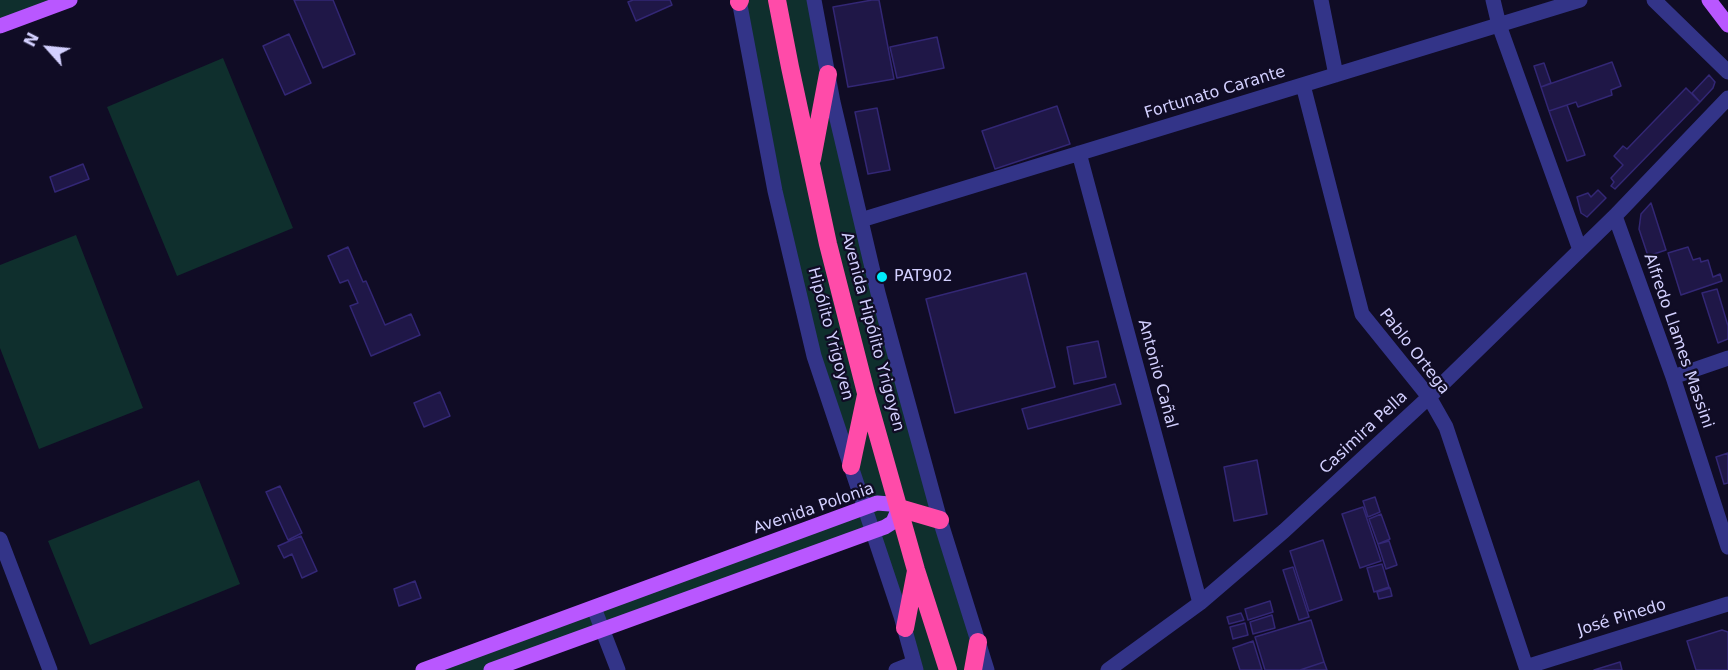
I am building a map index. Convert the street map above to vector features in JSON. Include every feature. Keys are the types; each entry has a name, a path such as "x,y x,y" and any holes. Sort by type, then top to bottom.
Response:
{"highway":[{"name":"Avenida Hipólito Yrigoyen","path":"777,0 810,167 866,393 916,570 948,670"},
{"path":"810,167 828,74"},
{"path":"851,466 866,393"},
{"path":"899,508 940,520"},
{"path":"905,628 916,570"},
{"path":"973,670 978,642"}],"main road":[{"path":"0,26 70,0"},
{"path":"1709,0 1728,25"},
{"name":"Avenida Polonia","path":"423,670 865,508 882,503 899,508"},
{"path":"490,670 890,525 896,518 899,508"}],"street":[{"path":"814,0 833,102 878,293 940,520 987,670"},
{"path":"1321,0 1336,75"},
{"path":"1493,0 1499,25 1580,250"},
{"name":"Fortunato Carante","path":"861,220 1580,0"},
{"path":"1653,0 1728,72"},
{"name":"Hipólito Yrigoyen","path":"739,1 775,191 814,356 905,628 915,667"},
{"name":"Pablo Ortega","path":"1303,85 1362,314 1429,397 1446,427 1527,668"},
{"name":"Casimira Pella","path":"1108,670 1200,603 1284,531 1429,397 1615,216 1728,99"},
{"name":"Antonio Cañal","path":"1079,153 1200,603"},
{"name":"Alfredo Llames Massini","path":"1615,216 1673,377 1728,547"},
{"path":"1673,377 1728,358"},
{"path":"0,539 3,558 50,670"},
{"name":"José Pinedo","path":"1527,668 1728,604"},
{"path":"594,608 618,670"},
{"path":"896,670 915,667"}],"green space":[{"path":"0,0 70,0 0,26"},
{"path":"739,0 814,0 833,102 987,670 916,670 873,531 491,670 423,670 865,508 814,356"},
{"path":"223,58 293,228 177,276 107,107"},
{"path":"76,235 143,408 39,449 0,348 0,265"},
{"path":"199,480 240,584 90,645 48,541"}],"building":[{"path":"294,0 333,0 355,54 323,68"},
{"path":"670,0 672,5 636,21 628,2"},
{"path":"879,0 894,79 848,87 833,7"},
{"path":"289,34 311,83 285,95 263,46"},
{"path":"937,37 944,68 897,78 890,47"},
{"path":"1612,62 1621,86 1611,90 1612,95 1578,107 1576,102 1549,111 1541,87"},
{"path":"1544,63 1551,83 1541,87 1534,66"},
{"path":"1709,75 1715,82 1713,88 1700,102 1692,93"},
{"path":"1686,88 1700,102 1615,189 1611,186 1614,182 1611,178 1623,165 1614,156 1623,146 1627,149"},
{"path":"1567,105 1585,155 1567,161 1549,111"},
{"path":"1057,106 1070,144 995,169 982,131"},
{"path":"877,108 890,170 868,174 855,112"},
{"path":"83,164 89,179 55,192 50,177"},
{"path":"1598,190 1606,198 1587,217 1581,213 1577,197 1588,193 1591,197"},
{"path":"1651,203 1666,250 1648,256 1639,229 1641,214"},
{"path":"348,247 385,325 411,314 420,335 371,356 350,306 358,303 348,280 340,283 328,256"},
{"path":"1688,247 1693,260 1700,258 1701,262 1708,260 1713,277 1720,274 1722,281 1681,295 1668,253"},
{"path":"1026,273 1055,387 955,413 926,299"},
{"path":"1717,289 1728,326 1728,339 1718,343 1702,293"},
{"path":"1098,341 1106,377 1074,384 1067,347"},
{"path":"1115,384 1121,404 1028,429 1022,409"},
{"path":"440,392 450,416 424,427 414,403"},
{"path":"1728,453 1728,483 1724,484 1716,457"},
{"path":"1257,460 1267,514 1234,521 1224,467"},
{"path":"280,486 302,533 288,540 266,492"},
{"path":"1375,497 1380,512 1368,517 1363,501"},
{"path":"1363,507 1381,561 1360,568 1342,514"},
{"path":"1381,514 1390,539 1378,544 1369,519"},
{"path":"301,536 317,571 302,578 292,554 284,558 278,546"},
{"path":"1323,540 1342,600 1309,611 1290,551"},
{"path":"1389,541 1397,565 1386,569 1378,544"},
{"path":"1382,564 1389,587 1374,592 1367,568"},
{"path":"1293,567 1309,617 1299,620 1283,570"},
{"path":"415,581 421,598 399,606 394,589"},
{"path":"1390,588 1392,596 1379,599 1377,592"},
{"path":"1270,601 1273,612 1248,620 1245,609"},
{"path":"1241,613 1244,620 1229,624 1227,617"},
{"path":"1272,615 1275,628 1253,634 1250,622"},
{"path":"1311,620 1324,662 1300,670 1265,670 1255,637"},
{"path":"1245,623 1248,635 1233,639 1230,627"},
{"path":"1722,630 1728,632 1728,670 1696,670 1687,641"},
{"path":"1253,641 1262,670 1240,670 1233,648"},
{"path":"1324,662 1327,670 1300,670"},
{"path":"1620,662 1622,670 1594,670"}],"place":[{"name":"PAT902","path":"882,277"}]}
